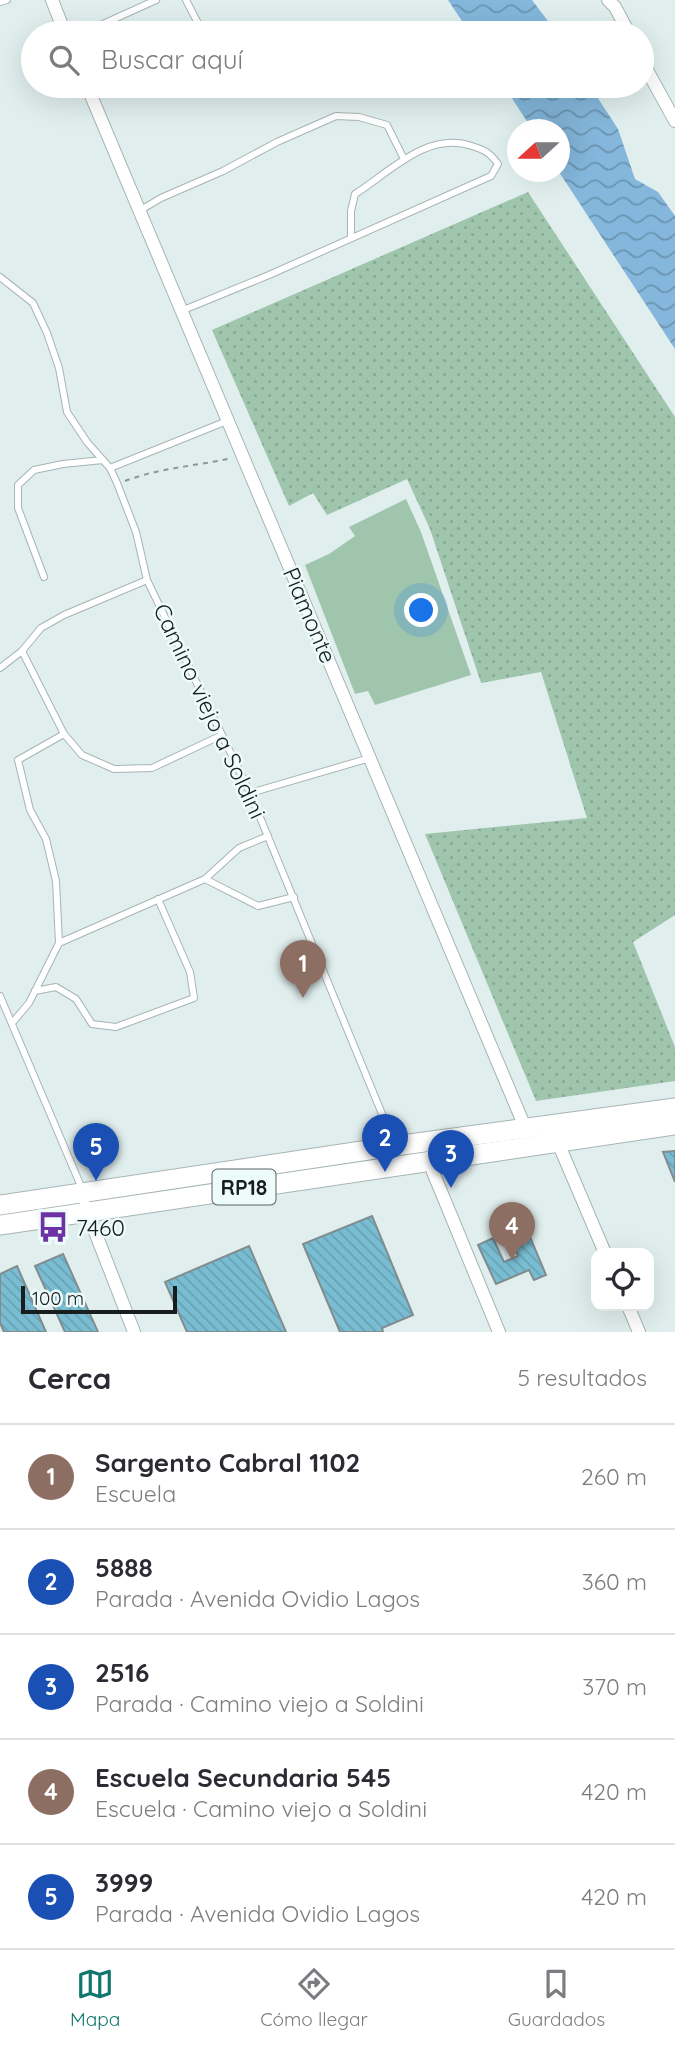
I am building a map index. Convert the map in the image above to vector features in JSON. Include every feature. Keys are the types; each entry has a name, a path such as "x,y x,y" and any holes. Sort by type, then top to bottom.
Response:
{"main road":[{"name":"RP18","path":"0,1205 84,1201 528,1138 675,1108"},
{"name":"RP18","path":"554,1133 675,1125"},
{"name":"RP18","path":"0,1225 84,1201"}],"street":[{"path":"52,0 60,21"},
{"path":"608,0 623,21"},
{"path":"654,83 675,121"},
{"name":"Piamonte","path":"92,98 528,1138"},
{"path":"554,1133 603,1248"},
{"path":"428,1151 464,1249 499,1332"},
{"path":"84,1201 134,1332"},
{"path":"630,1311 639,1332"}],"lane":[{"path":"0,2 7,0"},
{"path":"110,21 156,0"},
{"path":"186,0 197,21"},
{"path":"139,211 277,142 336,117 359,117 387,125 404,159"},
{"path":"181,311 351,239 491,176 498,164 489,151 460,142 435,144 404,159 355,194 351,211 351,239"},
{"name":"Camino viejo a Soldini","path":"1,279 33,303 47,332 59,368 67,412 87,442 110,468 136,532 147,580 250,793 398,1155"},
{"path":"110,468 227,422"},
{"path":"44,577 18,509 18,485 34,470 103,460"},
{"path":"0,655 2,666 22,651 41,628 64,615 147,580"},
{"path":"22,651 64,734 82,755 114,769 152,768 222,734"},
{"path":"12,1023 29,1003 59,943 56,881 46,839 30,810 18,761 64,734"},
{"path":"250,793 370,758"},
{"path":"59,943 205,879 239,848 268,836"},
{"path":"205,879 258,906 294,897"},
{"path":"35,991 56,986 76,999 92,1024 116,1027 194,998 190,972 158,900"},
{"path":"0,996 84,1201"}],"path":[{"path":"117,484 158,470 192,467 242,456"}],"green space":[{"path":"528,192 675,417 675,915 633,942 675,1047 675,1081 536,1101 425,834 587,818 541,672 481,683 430,529 407,479 327,515 313,493 289,506 212,330"},
{"path":"406,499 421,532 471,675 375,705 368,691 355,694 305,565 329,554 355,536 349,527"}],"water":[{"path":"448,0 532,0 548,21 462,21"},
{"path":"512,98 598,98 618,129 635,179 658,192 675,216 675,349 566,182 570,182 570,119 525,119"}],"building":[{"path":"675,1151 675,1182 663,1152"},
{"path":"372,1216 413,1315 382,1328 383,1332 340,1332 303,1244"},
{"path":"525,1225 546,1275 534,1280 529,1270 496,1284 478,1245 493,1238 504,1262 518,1256 508,1232"},
{"path":"249,1246 286,1332 187,1332 165,1282"},
{"path":"63,1254 98,1332 65,1332 35,1266"},
{"path":"17,1266 46,1332 4,1332 0,1323 0,1274"}],"place":[{"name":"Sargento Cabral 1102","path":"303,998"},
{"name":"5888","path":"385,1172"},
{"name":"3999","path":"96,1181"},
{"name":"2516","path":"451,1188"},
{"name":"7460","path":"53,1227"},
{"name":"Escuela Secundaria 545","path":"512,1260"}]}
